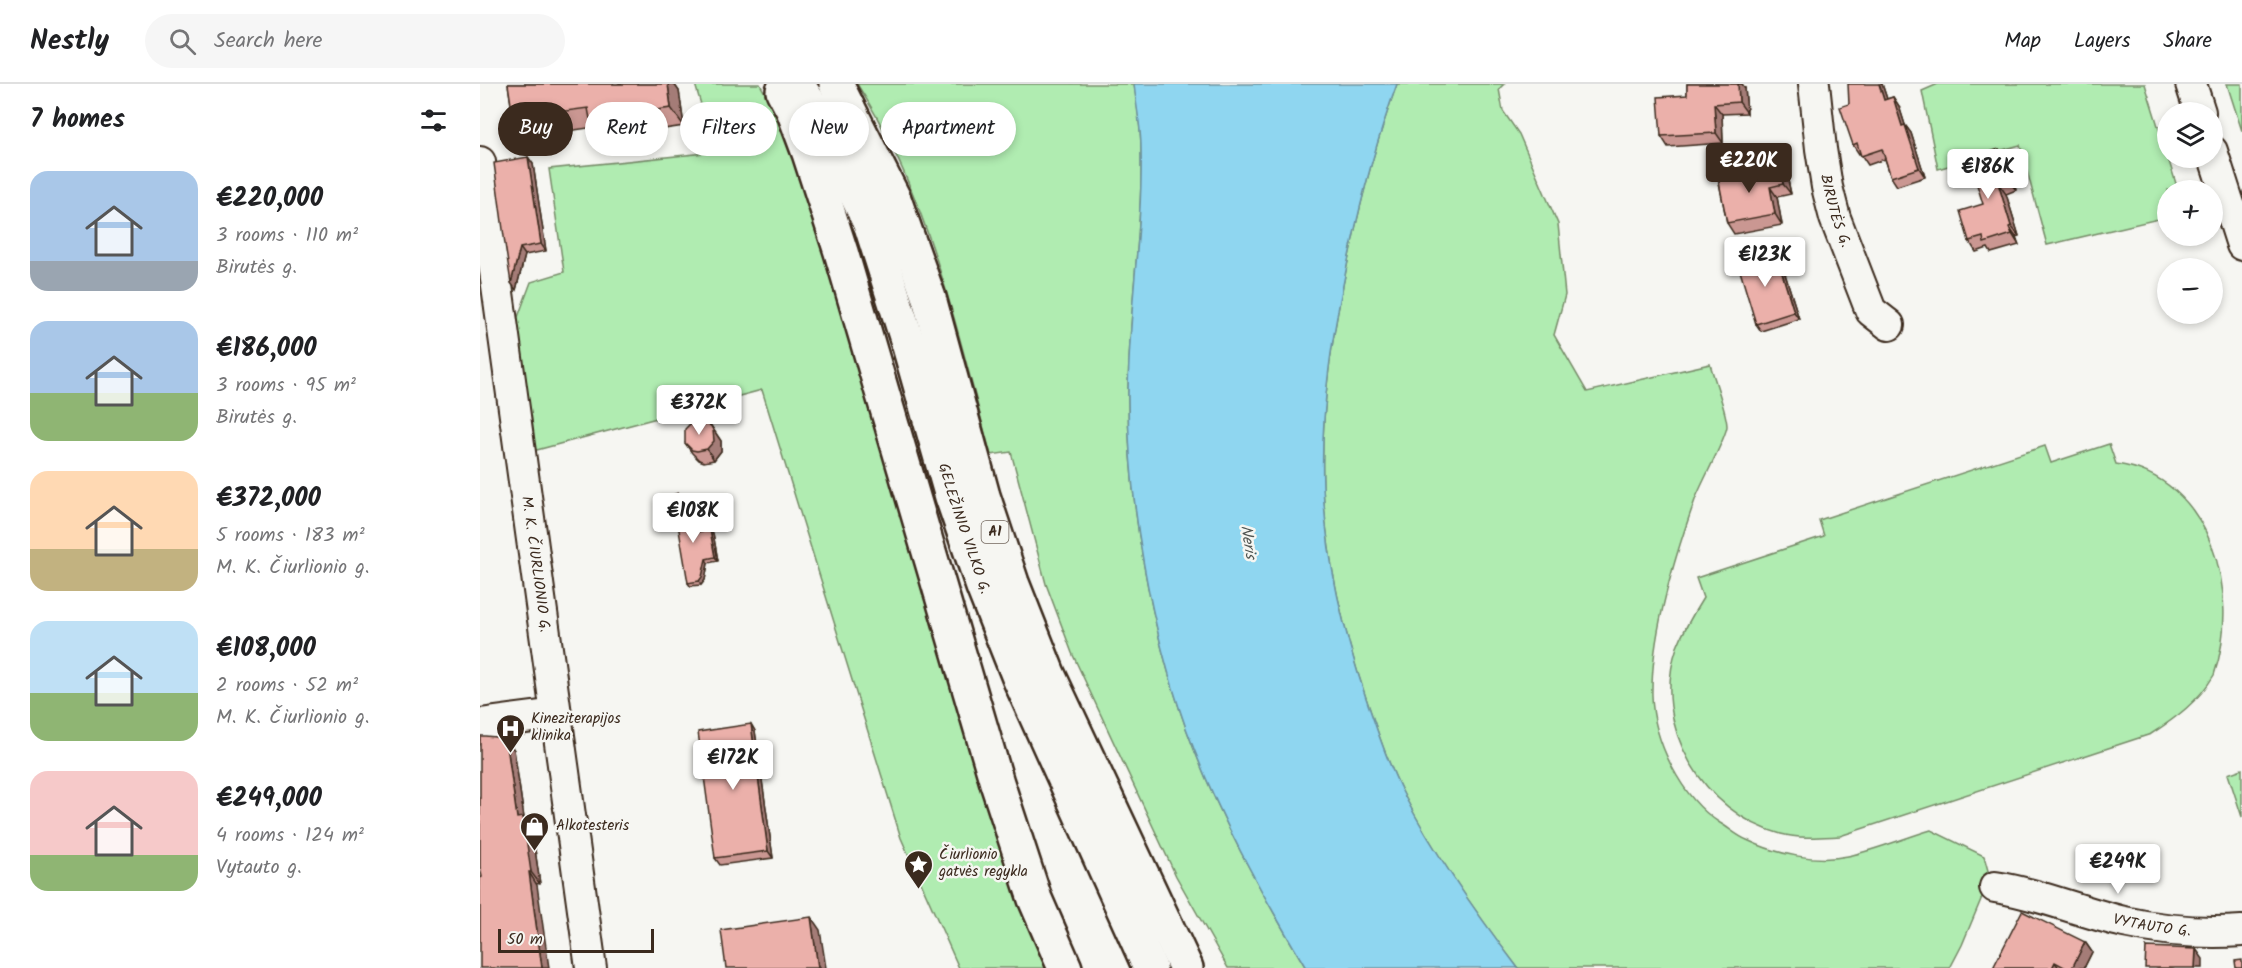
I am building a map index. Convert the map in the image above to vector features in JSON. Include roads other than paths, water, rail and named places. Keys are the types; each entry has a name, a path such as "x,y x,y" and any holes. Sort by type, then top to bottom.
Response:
{"highway":[{"path":"779,84 793,110 809,153 841,252 997,783 1035,899 1065,968"},
{"name":"GELEŽINIO VILKO G.","path":"797,84 825,127 871,226 909,346 952,498 983,587 1020,680 1150,968"},
{"name":"GELEŽINIO VILKO G.","path":"836,84 894,199 929,298 983,496 1012,584 1048,674 1186,968"}],"street":[{"name":"BIRUTĖS G.","path":"1814,84 1825,178 1835,218 1871,312 1889,325"},
{"path":"2191,84 2197,102"},
{"name":"M. K. ČIURLIONIO G.","path":"480,162 591,968"},
{"path":"2219,168 2237,209 2242,245"},
{"path":"480,724 556,714"},
{"name":"VYTAUTO G.","path":"1995,887 2022,891 2122,921 2165,929 2204,934 2242,931"}],"water":[{"name":"Neris","path":"1134,84 1397,84 1365,188 1333,339 1326,398 1323,456 1328,540 1337,594 1350,646 1370,710 1393,771 1416,818 1443,862 1518,968 1306,968 1256,881 1211,791 1186,728 1162,649 1144,565 1132,480 1128,397 1141,179 1141,140"}],"place":[{"name":"Kineziterapijos klinika","path":"510,754"},
{"name":"Alkotesteris","path":"535,852"},
{"name":"Čiurlionio gatvės regykla","path":"918,890"}]}
